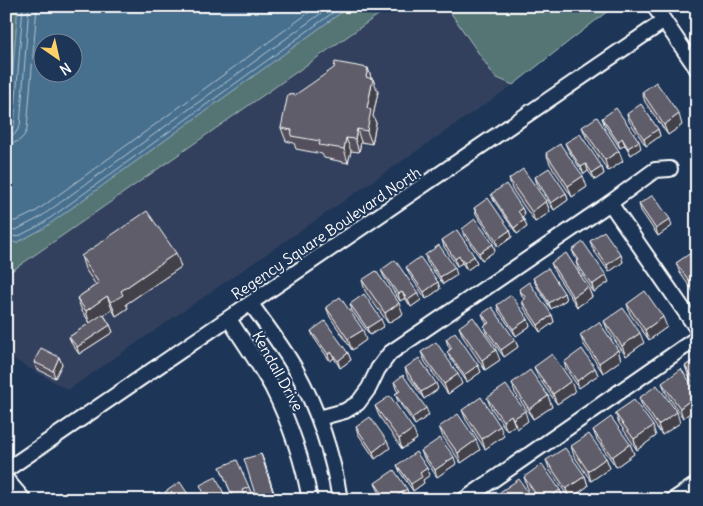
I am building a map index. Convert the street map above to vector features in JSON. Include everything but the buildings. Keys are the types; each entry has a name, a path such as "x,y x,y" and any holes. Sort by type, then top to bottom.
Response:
{"street":[{"path":"654,6 697,70"},
{"name":"Regency Square Boulevard North","path":"6,470 664,21"},
{"path":"319,418 345,411 358,403 390,353 610,203 655,170 670,169"},
{"path":"610,203 697,329"},
{"name":"Kendall Drive","path":"251,304 296,369 319,418 336,475 340,500"},
{"name":"Kendall Drive","path":"229,319 271,386 292,430 310,500"},
{"path":"464,500 697,338"},
{"path":"6,479 24,500"},
{"path":"673,500 697,484"}],"shaded area":[{"path":"391,6 446,6 495,77 513,85 68,390 6,355 6,275"}],"green space":[{"path":"6,6 18,6 6,156"},
{"path":"350,6 391,6 6,275 6,238 16,243 44,228"},
{"path":"446,6 613,7 513,85 495,77"}],"water":[{"path":"18,6 350,6 44,228 16,243 6,238 6,156"}]}
